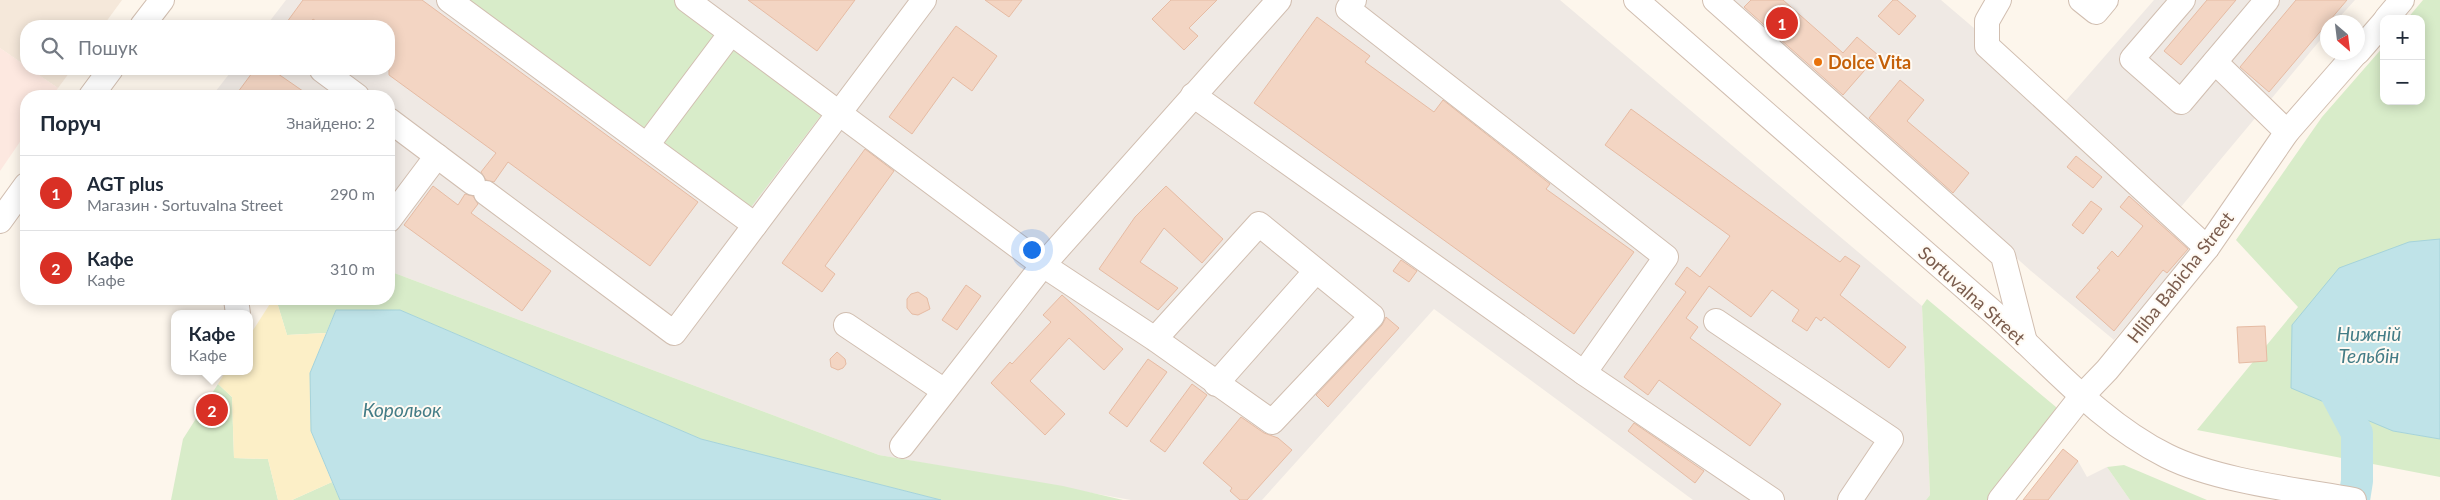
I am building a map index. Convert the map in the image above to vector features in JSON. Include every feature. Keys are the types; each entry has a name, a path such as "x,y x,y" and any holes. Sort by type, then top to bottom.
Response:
{"street":[{"path":"147,20 162,0"},
{"path":"449,0 755,224"},
{"path":"687,0 840,112 1043,265 1154,339 1272,422 1372,316 1259,224 1154,339"},
{"path":"395,124 674,333 924,0"},
{"path":"902,446 1043,265 1279,0"},
{"path":"1354,0 1348,9 1666,257 1584,373"},
{"name":"Sortuvalna Street","path":"1636,0 2025,342 2082,397 2132,435 2168,456 2213,472 2354,500"},
{"path":"1715,0 2003,256 2025,342"},
{"path":"1999,0 1987,21 1987,46 2207,248"},
{"path":"2081,0 2096,12 2106,0"},
{"path":"2183,0 2132,59 2181,102 2215,62 2261,2"},
{"name":"Hliba Babicha Street","path":"2389,15 2402,0"},
{"name":"Hliba Babicha Street","path":"2365,43 2380,26"},
{"path":"646,145 731,32"},
{"name":"Hliba Babicha Street","path":"2000,500 2082,397 2107,370 2207,248 2287,132 2350,60"},
{"path":"2215,62 2287,132"},
{"path":"95,90 107,75"},
{"path":"329,75 349,90"},
{"path":"1193,95 1584,373 1772,500"},
{"path":"395,212 437,156"},
{"path":"0,221 20,193"},
{"path":"1216,384 1316,270"},
{"path":"1716,321 1891,439 1850,500"},
{"path":"846,325 944,390"}],"shaded area":[{"path":"0,0 122,0 107,20 20,20 20,62 0,48"},
{"path":"286,0 1560,0 1922,306 1930,495 1926,500 1693,500 1434,309 1262,500 1131,500 879,455 395,273 395,90 217,90 228,75 395,75 395,20 271,20"},
{"path":"1730,0 1941,0 2063,104 2154,0 2355,0 2341,15 2320,15 2320,40 2170,220 2195,245 2114,340 2031,271"},
{"path":"0,48 20,62 20,75 39,75 58,88 56,90 20,90 20,142 0,171"},
{"path":"39,75 68,75 58,88"},
{"path":"2063,449 2078,461 2087,477 2107,467 2130,500 2023,500"}],"green space":[{"path":"465,0 675,0 718,31 643,129"},
{"path":"2423,0 2440,0 2440,400 2393,431 2440,439 2440,477 2197,430 2298,307 2236,240 2322,117 2380,51 2380,105 2425,105 2425,15 2410,15"},
{"path":"731,42 825,110 748,211 657,139"},
{"path":"395,273 879,455 1063,486 1123,500 941,500 701,439 400,310 336,310 326,333 287,335 278,305 395,305"},
{"path":"1927,299 2056,407 2055,418 1988,500 1926,500 1930,495 1922,306"},
{"path":"218,384 232,397 234,458 268,459 278,500 171,500 183,439"},
{"path":"2124,465 2207,500 2130,500 2107,467"},
{"path":"332,482 340,500 292,500"}],"sand":[{"path":"269,305 278,305 287,335 326,333 310,373 311,431 332,482 292,500 278,500 268,459 234,458 232,397 218,384 224,375 253,375 253,330"}],"water":[{"name":"Нижній Тельбін","path":"2440,239 2440,439 2393,431 2291,388 2292,325 2339,268 2409,242"},
{"name":"Корольок","path":"336,310 400,310 701,439 941,500 340,500 311,431 310,373"}],"building":[{"path":"303,0 422,0 698,202 650,266 508,162 494,182 486,180 481,172 496,153 389,75 395,75 395,20 288,20"},
{"path":"748,0 855,0 817,51"},
{"path":"985,0 1022,0 1009,17"},
{"path":"1171,0 1217,0 1189,28 1198,36 1184,50 1152,19"},
{"path":"1751,0 1783,0 1843,53 1857,37 1878,55 1843,95 1744,7"},
{"path":"1893,0 1897,0 1916,16 1899,35 1878,16"},
{"path":"2207,0 2236,0 2181,65 2164,51"},
{"path":"2296,0 2347,0 2334,15 2320,15 2320,32 2269,92 2240,67"},
{"path":"1317,17 1370,56 1365,62 1434,112 1443,100 1550,184 1546,189 1634,252 1574,334 1254,103"},
{"path":"956,26 997,56 972,91 953,77 912,134 889,117"},
{"path":"251,75 280,75 301,90 239,90"},
{"path":"1900,80 1924,100 1907,121 1969,173 1953,193 1869,118"},
{"path":"1631,109 1840,262 1845,256 1860,266 1840,295 1906,347 1889,368 1824,317 1821,321 1816,317 1807,331 1792,321 1799,310 1772,290 1751,317 1709,286 1686,318 1698,327 1690,338 1781,404 1750,446 1659,380 1648,395 1624,377 1686,292 1675,284 1687,267 1700,277 1730,236 1605,145"},
{"path":"865,149 894,171 825,266 835,274 822,292 782,263"},
{"path":"2076,156 2102,177 2093,188 2067,167"},
{"path":"433,186 458,205 465,194 473,196 478,204 471,213 551,271 522,311 404,225"},
{"path":"1166,186 1223,239 1202,263 1164,228 1140,262 1178,288 1158,310 1099,269 1135,217"},
{"path":"2129,196 2188,249 2167,273 2163,270 2114,331 2076,297 2100,270 2097,268 2112,251 2118,257 2143,226 2120,207"},
{"path":"2091,201 2102,209 2083,234 2072,225"},
{"path":"1401,260 1417,271 1409,282 1393,271"},
{"path":"966,285 981,296 957,330 942,320"},
{"path":"918,292 927,298 930,309 918,315 912,314 907,308 907,299 911,294"},
{"path":"1062,295 1123,349 1104,370 1069,338 1030,381 1065,414 1045,435 991,383 1010,362 1012,364 1051,322 1043,315"},
{"path":"1386,317 1399,328 1328,407 1316,395 1382,325"},
{"path":"2265,326 2267,361 2239,363 2237,327"},
{"path":"837,352 845,359 846,364 838,370 831,367 830,359"},
{"path":"1148,359 1167,372 1127,427 1109,413"},
{"path":"1192,384 1207,395 1165,452 1150,441"},
{"path":"1241,417 1264,433 1278,438 1292,450 1247,500 1240,500 1230,491 1232,488 1203,463"},
{"path":"1634,423 1704,471 1695,483 1628,431"},
{"path":"2063,449 2078,461 2048,500 2023,500"}],"waterway":[{"path":"2328,369 2331,384 2357,433 2357,481 2354,500"}],"place":[{"name":"AGT plus","path":"1782,23"},
{"name":"Dolce Vita","path":"1818,62"},
{"name":"Кафе","path":"212,410"}]}
